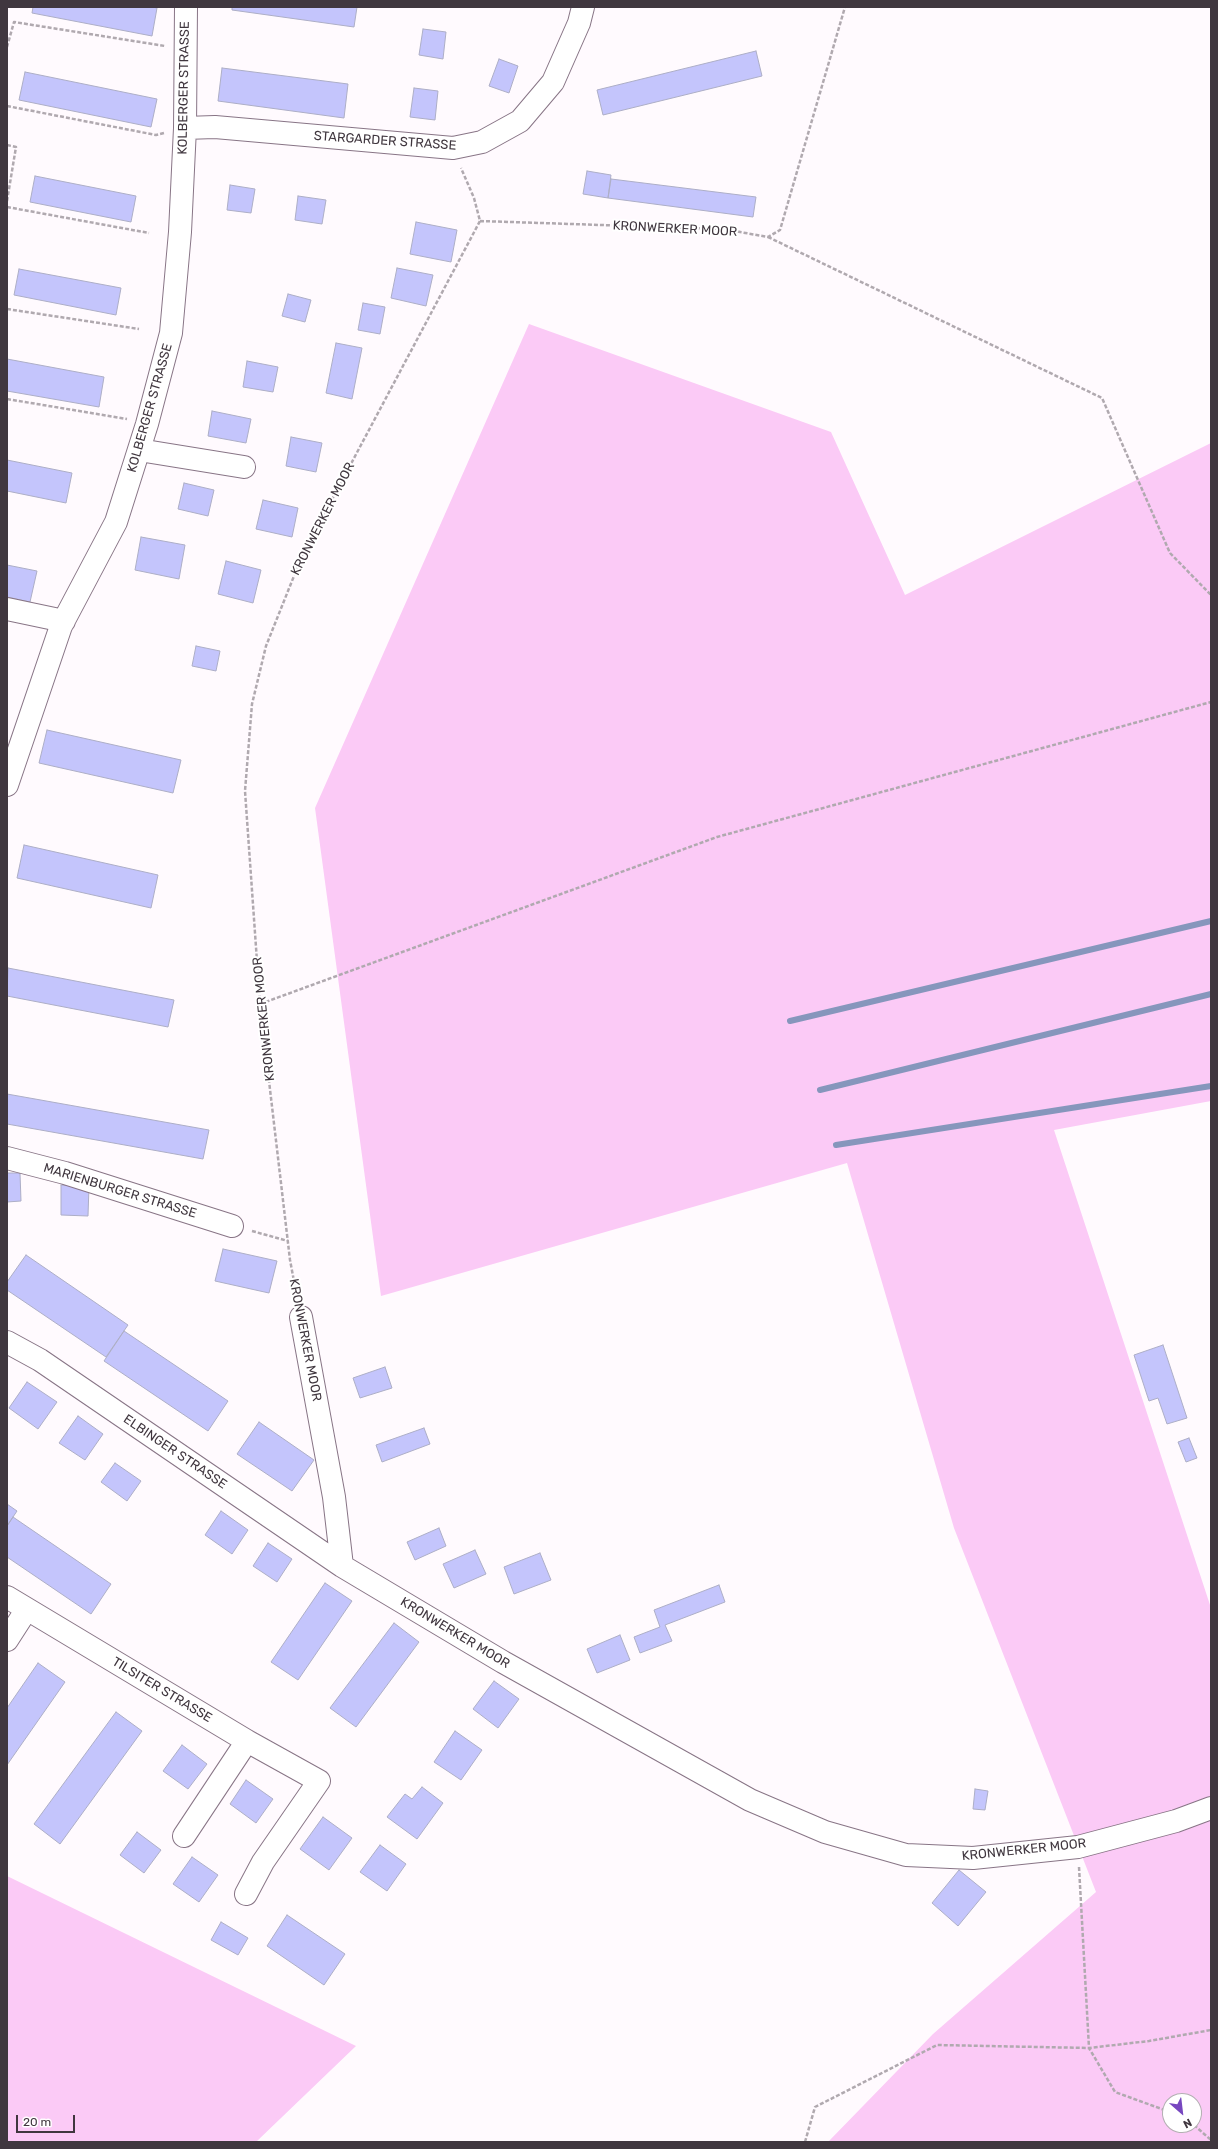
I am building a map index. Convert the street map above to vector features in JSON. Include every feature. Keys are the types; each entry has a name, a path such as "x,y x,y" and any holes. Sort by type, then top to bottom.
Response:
{"street":[{"name":"KOLBERGER STRASSE","path":"7,785 64,621 116,522 147,424 171,333 180,232 185,128 186,7"},
{"name":"STARGARDER STRASSE","path":"185,128 215,128 453,148 482,142 520,121 553,82 579,23 583,7"},
{"path":"139,450 244,467"},
{"path":"7,609 64,621"},
{"name":"MARIENBURGER STRASSE","path":"7,1158 65,1174 232,1226"},
{"name":"KRONWERKER MOOR","path":"301,1317 334,1498 342,1566 502,1662 750,1800 825,1832 906,1855 973,1858 1078,1847 1176,1821 1211,1808"},
{"name":"ELBINGER STRASSE","path":"7,1342 40,1360 342,1566"},
{"name":"TILSITER STRASSE","path":"7,1597 247,1741 319,1781 263,1862 246,1894"},
{"path":"7,1640 28,1609"},
{"path":"184,1836 247,1741"}],"path":[{"path":"768,237 780,230 845,7"},
{"path":"7,47 14,22 185,49"},
{"path":"7,106 156,135 185,128"},
{"path":"7,145 16,147 7,201"},
{"path":"453,148 474,198 480,221"},
{"path":"7,207 149,233"},
{"name":"KRONWERKER MOOR","path":"301,1317 288,1241 260,1004 245,791 252,704 266,646 302,556 480,221 723,229 768,237 1102,398 1170,553 1211,595"},
{"path":"7,309 139,329"},
{"path":"7,399 115,416 147,424"},
{"path":"260,1004 717,837 1211,702"},
{"path":"232,1226 288,1241"},
{"path":"1078,1847 1089,2048 1115,2092 1162,2109"},
{"path":"804,2142 815,2107 937,2045 1089,2048 1211,2030"},
{"path":"1202,2132 1211,2140"}],"shaded area":[{"path":"529,324 831,432 905,595 1211,443 1211,1101 1054,1130 1211,1608 1211,2142 828,2142 933,2034 1096,1892 954,1528 847,1163 381,1296 315,808"},
{"path":"7,1876 356,2046 256,2142 7,2142"}],"building":[{"path":"33,7 157,8 152,36 32,13"},
{"path":"232,7 357,7 354,27 232,10"},
{"path":"423,29 446,32 443,59 419,55"},
{"path":"756,51 762,76 603,115 597,90"},
{"path":"499,59 518,66 509,93 489,86"},
{"path":"222,68 348,84 344,118 218,101"},
{"path":"25,72 157,99 151,127 19,100"},
{"path":"414,88 438,91 435,120 410,117"},
{"path":"587,171 611,175 608,198 583,194"},
{"path":"35,176 136,196 131,222 30,202"},
{"path":"611,179 756,197 753,217 608,198"},
{"path":"230,185 255,189 251,213 227,210"},
{"path":"298,196 326,200 322,224 295,220"},
{"path":"416,222 457,230 451,262 410,254"},
{"path":"397,268 433,275 426,306 391,298"},
{"path":"19,269 121,288 116,315 14,295"},
{"path":"288,294 311,300 305,322 282,316"},
{"path":"363,303 385,307 380,334 358,330"},
{"path":"336,343 362,348 352,399 326,393"},
{"path":"7,359 104,377 99,407 7,391"},
{"path":"247,361 278,367 273,392 243,387"},
{"path":"212,411 251,419 246,443 208,436"},
{"path":"291,437 322,443 316,472 286,466"},
{"path":"7,460 72,473 66,503 7,491"},
{"path":"184,483 214,490 208,516 178,509"},
{"path":"263,500 298,508 292,537 256,529"},
{"path":"141,537 185,545 179,579 135,570"},
{"path":"226,561 261,570 253,603 218,594"},
{"path":"7,565 37,571 30,602 7,597"},
{"path":"196,646 220,651 216,671 192,666"},
{"path":"47,730 181,760 173,793 39,763"},
{"path":"24,845 158,875 151,908 17,878"},
{"path":"8,968 174,1000 168,1027 7,996"},
{"path":"7,1094 209,1130 203,1159 7,1124"},
{"path":"7,1173 20,1173 21,1201 7,1202"},
{"path":"61,1185 89,1186 88,1216 61,1215"},
{"path":"223,1249 277,1261 269,1293 215,1281"},
{"path":"26,1255 128,1325 106,1357 7,1290 7,1282"},
{"path":"124,1331 228,1401 208,1431 104,1361"},
{"path":"1163,1345 1187,1418 1167,1424 1158,1398 1149,1401 1134,1355"},
{"path":"385,1367 392,1388 360,1398 353,1378"},
{"path":"27,1382 57,1402 38,1429 9,1408"},
{"path":"78,1416 103,1434 85,1460 59,1443"},
{"path":"259,1422 314,1460 292,1491 237,1454"},
{"path":"424,1428 430,1444 382,1462 376,1445"},
{"path":"1189,1438 1197,1458 1186,1462 1178,1442"},
{"path":"115,1463 141,1481 127,1501 101,1482"},
{"path":"7,1504 17,1511 7,1526"},
{"path":"221,1511 248,1530 232,1554 205,1535"},
{"path":"13,1517 111,1584 91,1614 7,1557 7,1526"},
{"path":"439,1528 446,1546 415,1560 407,1542"},
{"path":"268,1543 292,1559 277,1582 253,1566"},
{"path":"475,1550 486,1574 454,1588 443,1564"},
{"path":"540,1553 551,1580 514,1594 504,1567"},
{"path":"325,1583 352,1601 298,1680 271,1662"},
{"path":"719,1585 725,1602 665,1625 672,1641 640,1653 634,1637 660,1627 654,1610"},
{"path":"394,1623 419,1642 356,1727 330,1708"},
{"path":"620,1635 630,1660 597,1673 587,1649"},
{"path":"38,1663 65,1682 7,1765 7,1708"},
{"path":"494,1681 519,1699 498,1728 473,1709"},
{"path":"116,1712 142,1731 60,1844 34,1824"},
{"path":"455,1731 482,1750 461,1780 434,1762"},
{"path":"182,1745 207,1764 188,1789 163,1771"},
{"path":"246,1780 273,1799 256,1823 230,1804"},
{"path":"422,1787 443,1803 417,1839 387,1817 405,1794 412,1799"},
{"path":"975,1789 988,1791 985,1810 973,1809"},
{"path":"323,1817 352,1838 329,1870 300,1849"},
{"path":"137,1832 161,1850 144,1873 120,1855"},
{"path":"380,1845 406,1864 387,1891 360,1872"},
{"path":"192,1857 218,1875 199,1902 173,1884"},
{"path":"959,1870 986,1892 958,1926 932,1903"},
{"path":"287,1915 345,1954 324,1985 267,1946"},
{"path":"221,1922 248,1938 238,1955 211,1940"}],"waterway":[{"path":"790,1021 1211,921"},
{"path":"820,1090 1211,994"},
{"path":"836,1145 1211,1086"}]}
